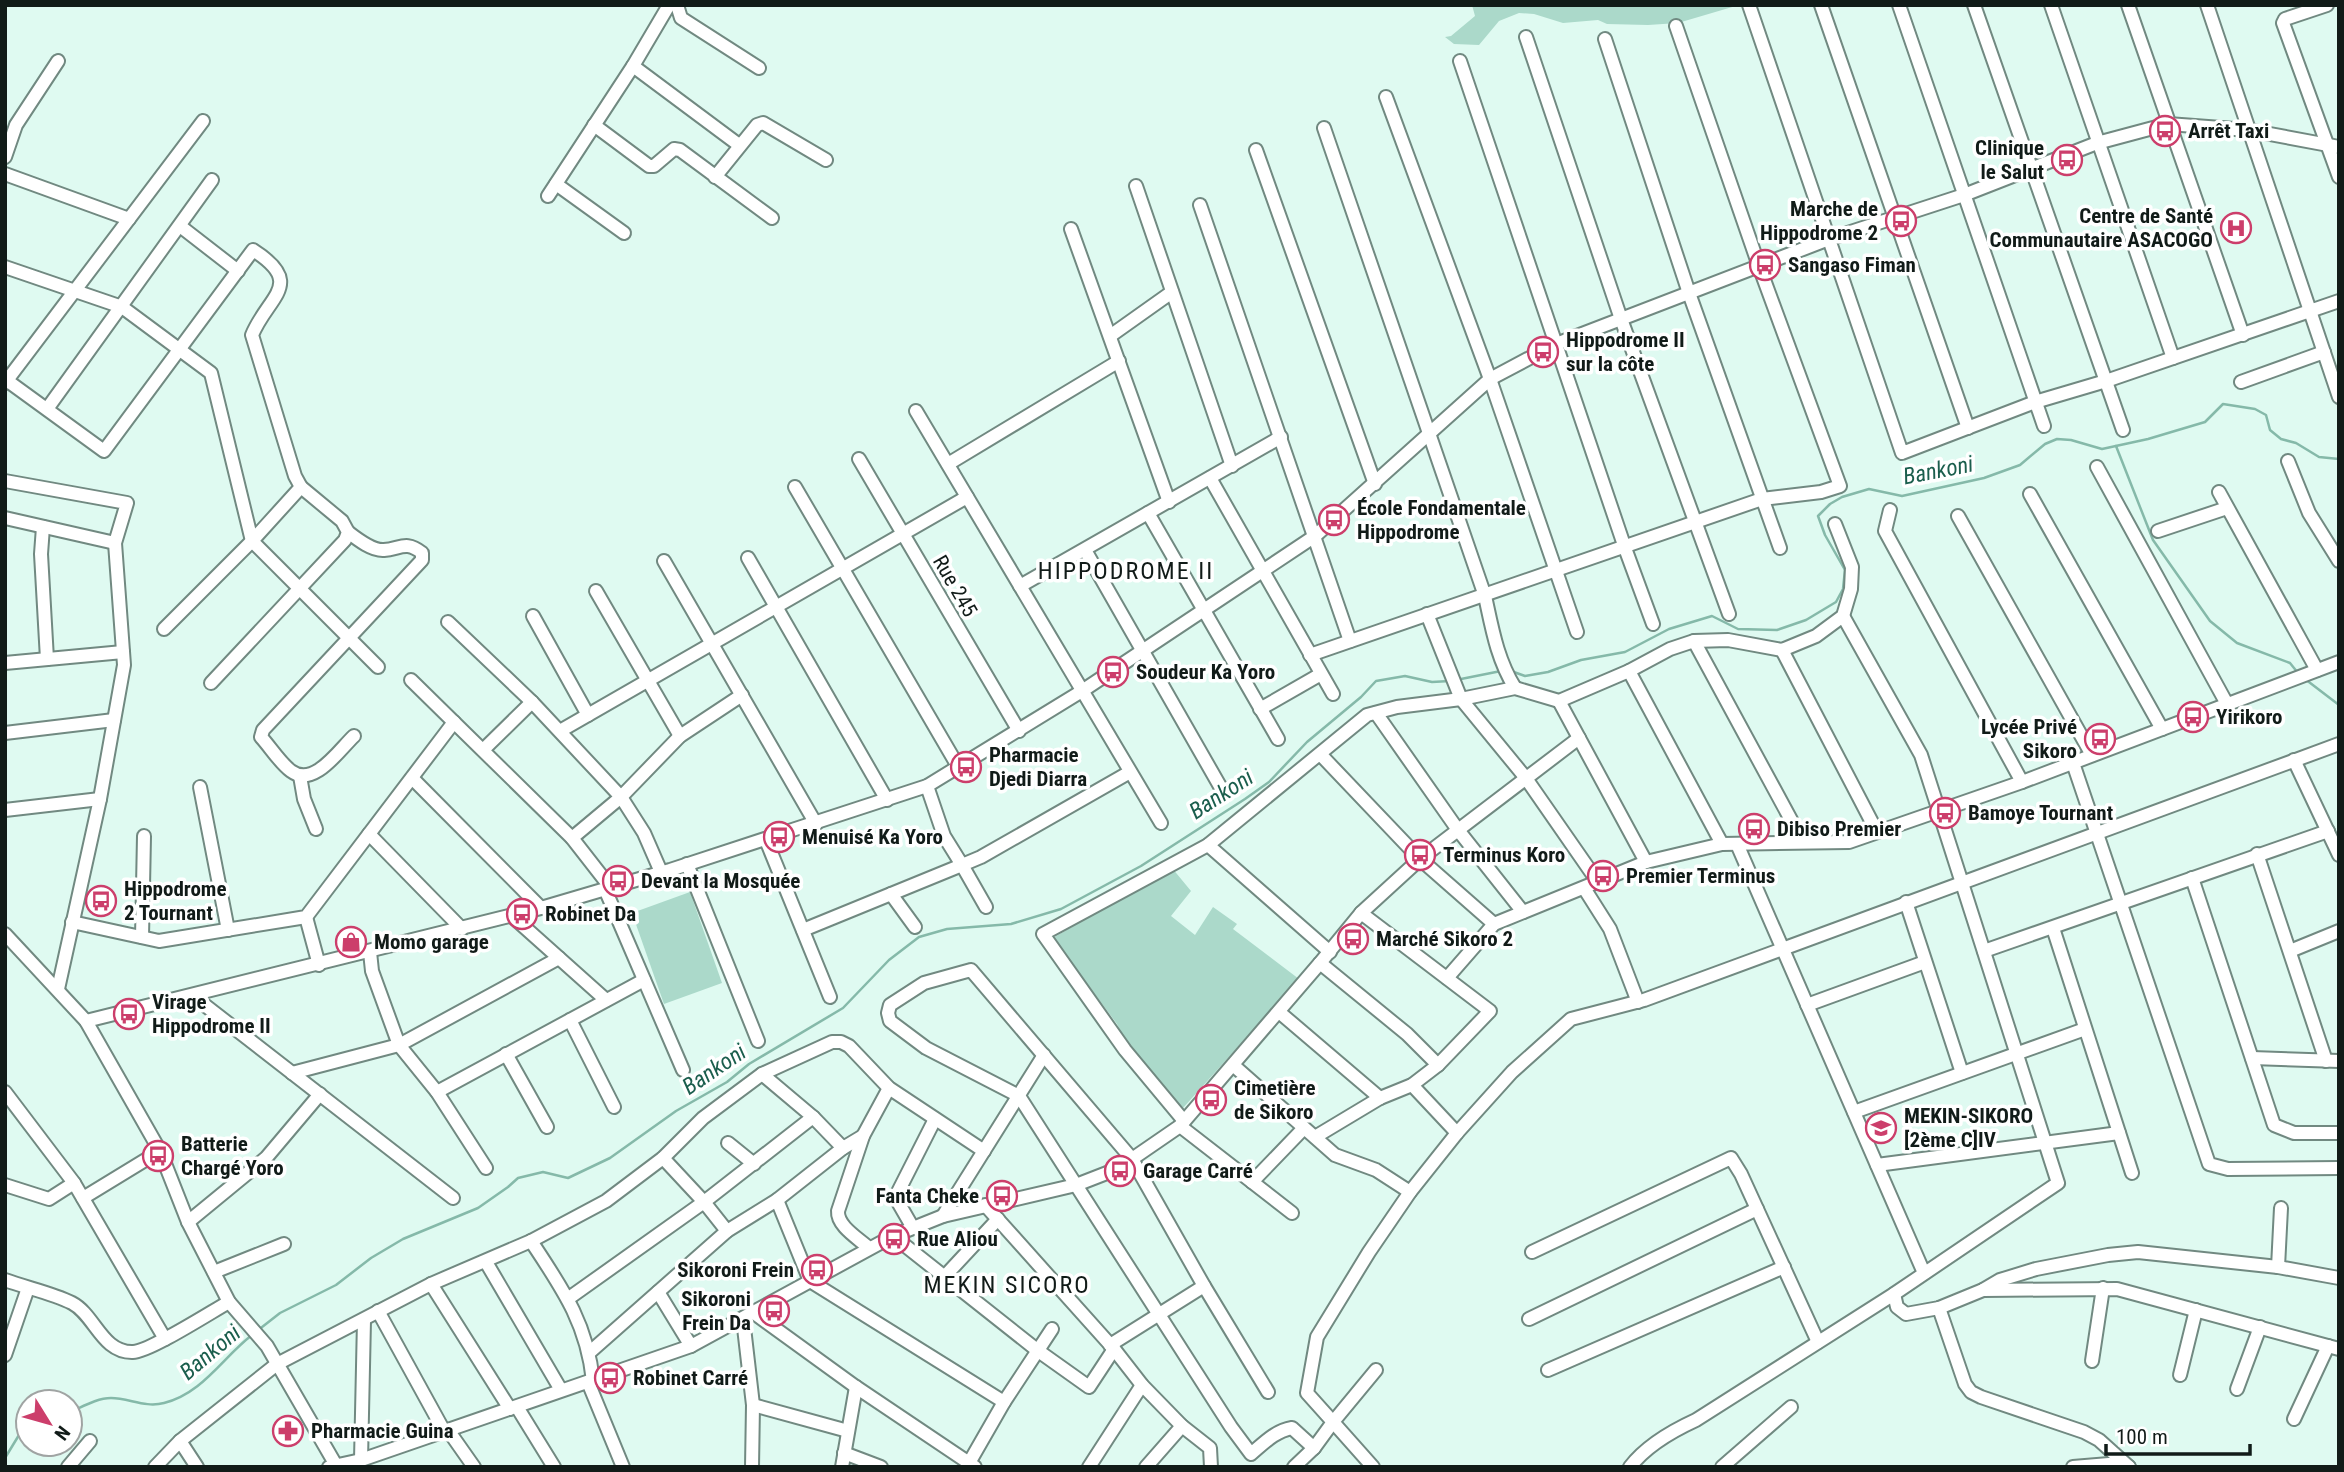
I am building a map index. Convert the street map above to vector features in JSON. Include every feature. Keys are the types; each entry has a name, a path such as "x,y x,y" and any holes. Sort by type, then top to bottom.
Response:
{"street":[{"path":"548,196 633,66 669,5"},
{"path":"677,5 681,18 760,68"},
{"path":"1749,5 1902,453 2035,402 2173,359 2339,301"},
{"path":"1821,5 1968,428"},
{"path":"1899,5 2043,426"},
{"path":"1975,5 2123,430"},
{"path":"2051,5 2173,359"},
{"path":"2128,5 2243,335"},
{"path":"2207,5 2339,397"},
{"path":"2327,5 2285,19 2283,23 2333,146 2339,177"},
{"path":"1310,655 1762,499 1821,492 1840,486 1759,266 1676,26"},
{"path":"1527,37 1621,319 1729,614"},
{"path":"1605,39 1689,293 1780,548"},
{"path":"5,157 16,125 58,61"},
{"path":"1460,61 1653,624"},
{"path":"633,66 739,145"},
{"path":"1386,97 1490,379 1577,632"},
{"path":"203,121 6,381 104,451 253,250 277,269 281,278 277,295 252,335 295,476 301,487 342,521 348,533 364,544 382,551 402,545 422,553 422,560 263,730 261,737 291,771 300,776 310,776 354,736"},
{"path":"715,177 739,145 757,125 763,123 826,160"},
{"path":"86,1021 541,908 766,840 927,786 1143,652 1315,536 1490,379 1556,344 1829,239 1964,195 2098,143 2168,124 2248,130 2333,146"},
{"path":"594,125 649,166 654,166 674,149 680,150 772,218"},
{"path":"1324,128 1485,596 1498,654 1515,688"},
{"path":"1256,150 1375,484"},
{"path":"5,174 129,219"},
{"path":"47,409 212,180"},
{"path":"556,184 624,233"},
{"path":"1136,186 1232,466"},
{"path":"1200,205 1350,640"},
{"path":"180,226 238,271"},
{"path":"1071,229 1168,502"},
{"path":"5,267 122,307 211,373 252,541 378,667"},
{"path":"1110,336 1172,292"},
{"path":"2241,382 2324,352"},
{"path":"948,464 1119,361"},
{"path":"916,411 1161,823"},
{"path":"1020,586 1281,437"},
{"name":"Rue 245","path":"859,459 1019,731"},
{"path":"2288,461 2309,513 2333,539 2339,561"},
{"path":"2096,467 2227,704"},
{"path":"1210,478 1333,694"},
{"path":"5,481 127,503 115,543 124,665 100,799 58,989"},
{"path":"164,629 252,541 301,487"},
{"path":"795,487 959,768"},
{"path":"2218,492 2317,670"},
{"path":"2030,494 2162,729"},
{"path":"560,732 967,496"},
{"path":"2158,531 2227,508"},
{"path":"1891,510 1885,531 2022,782"},
{"path":"1148,513 1278,740"},
{"path":"1958,516 2091,755"},
{"path":"5,519 115,543"},
{"path":"1292,1213 1182,1123 1125,1050 1043,934 1208,845 1367,715 1397,707 1461,699 1515,688 1559,701 1694,640 1728,640 1782,650 1816,636 1843,616 1851,589 1853,567 1835,524"},
{"path":"43,527 41,554 47,659"},
{"path":"211,683 345,540 348,533"},
{"path":"1085,550 1221,788"},
{"path":"748,558 887,800"},
{"path":"664,561 816,824"},
{"path":"596,591 680,736"},
{"path":"1427,614 1461,699 1525,777 1598,882"},
{"path":"533,616 589,715"},
{"path":"1630,1467 1636,1459 1673,1430 1696,1420 1894,1294 2058,1183 1920,755 1843,616"},
{"path":"448,622 532,702 621,797 644,833 662,872"},
{"path":"1694,640 1804,842"},
{"path":"1782,650 1877,832"},
{"path":"5,663 123,652"},
{"path":"1447,978 1494,923 1646,862 1722,844 1849,842 2022,782 2338,664"},
{"path":"1629,671 1722,844"},
{"path":"1261,709 1321,674"},
{"path":"411,680 572,838 608,888 683,1070"},
{"path":"572,838 621,797 680,736 742,695"},
{"path":"1559,701 1646,862"},
{"path":"483,750 532,702"},
{"path":"1376,713 1458,830 1523,912"},
{"path":"5,733 114,720"},
{"path":"72,922 159,941 306,917 454,722"},
{"path":"5,934 86,1021 160,1151 188,1222 229,1302 267,1346 334,1466 361,1460 691,1346 893,1236 943,1216 1076,1185 1132,1159 1182,1123 1321,963 1361,912 1420,859 1579,738"},
{"path":"1373,1467 1307,1393 1317,1337 1409,1192 1457,1133 1513,1072 1571,1019 1638,1002 2339,744"},
{"path":"1320,754 1420,859 1494,923"},
{"path":"2294,760 2339,855"},
{"path":"2073,762 2209,1164 2228,1169 2339,1168"},
{"path":"803,930 981,857 1130,772"},
{"path":"300,776 304,799 316,829"},
{"path":"412,778 541,908"},
{"path":"927,786 944,836 986,906"},
{"path":"200,787 228,930"},
{"path":"5,810 100,799"},
{"path":"1984,951 2328,831"},
{"path":"369,834 462,929"},
{"path":"142,937 144,836"},
{"path":"766,840 830,996"},
{"path":"1737,844 1924,1273"},
{"path":"1208,845 1329,952"},
{"path":"2252,1058 2333,1061 2290,951 2257,854"},
{"path":"687,864 758,1041"},
{"path":"2192,878 2274,1125 2294,1133 2339,1133"},
{"path":"1584,888 1610,929 1638,1002"},
{"path":"891,894 915,927"},
{"path":"1906,902 1962,1073"},
{"path":"1315,1137 1380,1098 1412,1085 1438,1065 1490,1011 1361,912"},
{"path":"512,916 606,1000"},
{"path":"306,917 319,965"},
{"path":"2053,928 2132,1173"},
{"path":"2290,951 2339,931"},
{"path":"370,952 372,971 399,1045 437,1092 486,1168"},
{"path":"292,1073 399,1045 559,958"},
{"path":"1807,1005 1925,962"},
{"path":"1321,963 1408,1034 1438,1065"},
{"path":"1268,1392 1132,1159 971,970 924,983 890,1005 890,1021 926,1048 1019,1096 1231,1427 1251,1454 1273,1435 1292,1428 1314,1448"},
{"path":"437,1092 644,980"},
{"path":"192,996 453,1198"},
{"path":"1279,1012 1380,1098"},
{"path":"570,1020 614,1108"},
{"path":"1854,1112 2085,1029"},
{"path":"155,1467 180,1441 277,1364 431,1284 531,1241 606,1201 663,1158 703,1118 762,1074 832,1042 849,1045 888,1088 984,1151"},
{"path":"506,1054 547,1127"},
{"path":"943,1216 1044,1055"},
{"path":"1233,1065 1335,1155 1376,1170 1409,1192"},
{"path":"762,1074 813,1116 844,1148"},
{"path":"1412,1085 1457,1133"},
{"path":"869,1248 837,1217 863,1136 888,1088"},
{"path":"5,1092 74,1183 165,1339"},
{"path":"188,1222 266,1158 320,1094"},
{"path":"569,1298 704,1202 813,1116"},
{"path":"913,1228 898,1202 898,1192 935,1119"},
{"path":"1252,1182 1304,1128"},
{"path":"1877,1165 2119,1133"},
{"path":"590,1352 727,1231 777,1200 863,1136"},
{"path":"728,1143 754,1164"},
{"path":"83,1198 160,1151"},
{"path":"663,1158 727,1231"},
{"path":"1532,1252 1731,1158 1818,1342"},
{"path":"5,1185 49,1199 74,1183"},
{"path":"777,1200 810,1281 1004,1402"},
{"path":"985,1205 1112,1347 1142,1385 1182,1426 1210,1448 1211,1467"},
{"path":"2278,1267 2281,1208"},
{"path":"1529,1319 1757,1209"},
{"path":"945,1276 998,1219"},
{"path":"893,1236 1037,1350 1089,1387 1112,1347 1158,1313 1204,1286"},
{"path":"531,1241 569,1298 590,1352 591,1382 623,1467"},
{"path":"214,1272 284,1244"},
{"path":"1894,1294 1896,1307 1906,1314 1939,1308 2000,1280 2036,1269 2138,1252 2278,1267 2339,1278"},
{"path":"486,1262 561,1390"},
{"path":"1548,1370 1784,1267"},
{"path":"5,1280 74,1304 103,1338 120,1349 135,1352 165,1339 229,1302"},
{"path":"431,1284 554,1467"},
{"path":"5,1355 8,1339 29,1288"},
{"path":"2092,1361 2103,1289"},
{"path":"1983,1290 2117,1289 2333,1347 2294,1419"},
{"path":"658,1292 691,1346"},
{"path":"1939,1308 1965,1384 1971,1392 2084,1432 2099,1440 2129,1467"},
{"path":"2180,1375 2196,1310"},
{"path":"379,1311 446,1431 474,1467"},
{"path":"749,1316 972,1465 1004,1402 1052,1329"},
{"path":"749,1316 753,1405 752,1467"},
{"path":"361,1460 364,1320"},
{"path":"2237,1389 2260,1327"},
{"path":"1294,1467 1314,1448 1376,1370"},
{"path":"1089,1467 1142,1385"},
{"path":"842,1467 856,1387"},
{"path":"753,1405 848,1431"},
{"path":"1722,1467 1791,1407"},
{"path":"1146,1467 1182,1426"},
{"path":"68,1467 90,1441"},
{"path":"180,1441 197,1467"},
{"path":"844,1453 881,1467"},
{"path":"2073,1467 2109,1464 2129,1467"}],"green space":[{"path":"1472,5 1739,5 1678,23 1648,25 1607,24 1598,20 1563,23 1534,14 1519,13 1499,21 1479,45 1454,44 1445,37 1451,36 1475,16"},
{"path":"1172,868 1191,891 1171,916 1195,935 1213,907 1237,924 1233,929 1299,979 1183,1108 1129,1049 1117,1024 1053,938"},
{"path":"690,892 722,983 664,1004 632,913"}],"waterway":[{"name":"Bankoni","path":"1511,671 1525,676 1548,672 1581,660 1625,652 1669,629 1712,616 1738,629 1777,630 1806,620 1836,602 1843,589 1845,570 1825,535 1818,516 1830,504 1842,497 1869,489 1902,496 1984,478 2020,465 2045,444 2057,439 2102,449 2205,422 2223,404 2255,409 2266,415 2270,430 2281,439 2296,443 2319,457 2339,459"},
{"path":"2116,446 2153,540 2210,621 2237,643 2290,663 2298,673"},
{"name":"Bankoni","path":"1456,680 1501,671"},
{"name":"Bankoni","path":"257,1331 280,1313 336,1285 371,1258 403,1239 478,1208 518,1178 543,1172 568,1178 610,1158 676,1111 727,1082 749,1064 843,1008 889,960 919,937 947,929 1011,924 1061,909 1141,866 1269,782 1307,742 1376,681 1405,676 1432,682 1450,681"},
{"path":"2305,679 2339,705"},
{"name":"Bankoni","path":"84,1406 106,1398 150,1404 178,1398 201,1383 252,1335"},
{"name":"Bankoni","path":"5,1458 14,1443"}],"place":[{"name":"Arrêt Taxi","path":"2165,131"},
{"name":"Clinique le Salut","path":"2067,160"},
{"name":"Marche de Hippodrome 2","path":"1901,221"},
{"name":"Centre de Santé Communautaire ASACOGO","path":"2236,228"},
{"name":"Sangaso Fiman","path":"1765,265"},
{"name":"Hippodrome II sur la côte","path":"1543,352"},
{"name":"École Fondamentale Hippodrome","path":"1334,520"},
{"name":"Soudeur Ka Yoro","path":"1113,672"},
{"name":"Yirikoro","path":"2193,717"},
{"name":"Lycée Privé Sikoro","path":"2100,739"},
{"name":"Pharmacie Djedi Diarra","path":"966,767"},
{"name":"Bamoye Tournant","path":"1945,813"},
{"name":"Dibiso Premier","path":"1754,829"},
{"name":"Menuisé Ka Yoro","path":"779,837"},
{"name":"Terminus Koro","path":"1420,855"},
{"name":"Premier Terminus","path":"1603,876"},
{"name":"Devant la Mosquée","path":"618,881"},
{"name":"Hippodrome 2 Tournant","path":"101,901"},
{"name":"Robinet Da","path":"522,914"},
{"name":"Marché Sikoro 2","path":"1353,939"},
{"name":"Momo garage","path":"351,942"},
{"name":"Virage Hippodrome II","path":"129,1014"},
{"name":"Cimetière de Sikoro","path":"1211,1100"},
{"name":"MEKIN-SIKORO [2ème C]IV","path":"1881,1128"},
{"name":"Batterie Chargé Yoro","path":"158,1156"},
{"name":"Garage Carré","path":"1120,1171"},
{"name":"Fanta Cheke","path":"1002,1196"},
{"name":"Rue Aliou","path":"894,1239"},
{"name":"Sikoroni Frein","path":"817,1270"},
{"name":"Sikoroni Frein Da","path":"774,1311"},
{"name":"Robinet Carré","path":"610,1378"},
{"name":"Pharmacie Guina","path":"288,1431"}],"district":[{"name":"HIPPODROME II","path":"1126,571"},
{"name":"MEKIN SICORO","path":"1007,1285"}]}
